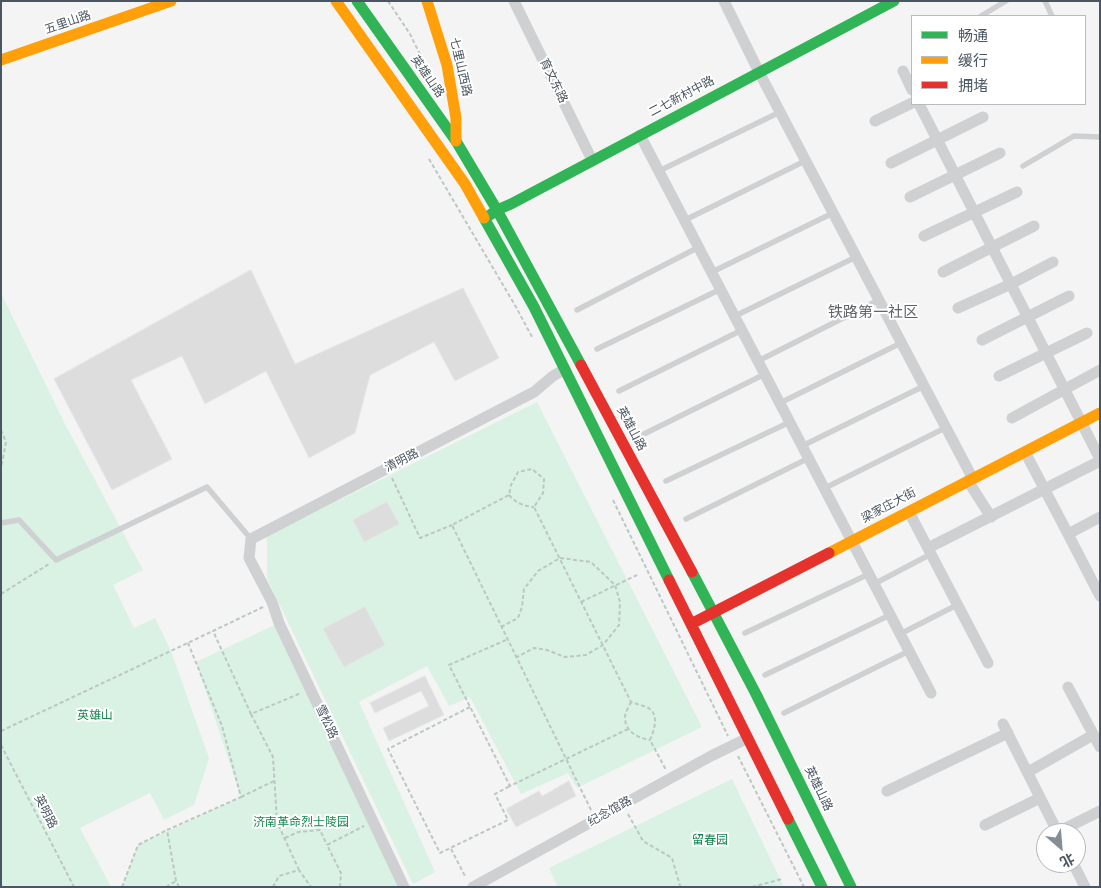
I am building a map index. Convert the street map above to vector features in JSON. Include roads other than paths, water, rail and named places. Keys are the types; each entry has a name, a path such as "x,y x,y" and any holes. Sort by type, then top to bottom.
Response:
{"main road":[{"name":"五里山路","path":"1,60 171,1"},
{"path":"336,1 465,184 534,307 822,887"},
{"name":"英雄山路","path":"357,1 456,141 497,210 714,612 851,887"},
{"name":"七里山西路","path":"427,1 447,65 456,118 456,141"},
{"name":"二七新村中路","path":"485,219 497,210 894,1"},
{"name":"梁家庄大街","path":"691,624 1100,413"}],"street":[{"name":"育文东路","path":"514,1 592,160"},
{"path":"724,1 805,161 946,428 990,517"},
{"path":"903,71 911,88"},
{"path":"875,121 911,103"},
{"path":"920,105 1100,460 929,551"},
{"path":"891,163 983,117"},
{"path":"640,134 931,693"},
{"path":"910,197 1000,153"},
{"path":"924,236 1017,192"},
{"path":"943,272 1034,226"},
{"path":"958,308 1053,262"},
{"path":"982,340 1069,296"},
{"path":"999,376 1086,333"},
{"name":"清明路","path":"251,539 534,392 552,376 565,370"},
{"path":"1012,418 1100,370"},
{"path":"1025,452 1100,596"},
{"path":"909,512 988,663"},
{"path":"1068,534 1100,517"},
{"name":"雪松路","path":"251,539 249,558 272,602 279,624 404,887"},
{"path":"1068,687 1100,747"},
{"path":"886,790 1006,728 1053,823"},
{"path":"1028,772 1093,735"},
{"name":"纪念馆路","path":"470,883 596,820 670,778 748,738"},
{"path":"985,825 1040,798"},
{"path":"1075,823 1100,810"},
{"path":"1078,873 1085,887"}],"lane":[{"path":"983,15 1006,1"},
{"path":"1045,1 1052,15"},
{"path":"659,171 780,112"},
{"path":"1023,166 1074,136 1100,137"},
{"path":"685,220 805,161"},
{"path":"712,272 833,213"},
{"path":"577,310 699,247"},
{"path":"735,316 856,258"},
{"path":"597,349 721,289"},
{"path":"758,361 878,300"},
{"path":"619,391 742,330"},
{"path":"780,403 901,343"},
{"path":"642,435 765,374"},
{"path":"802,446 924,386"},
{"path":"666,481 790,422"},
{"path":"825,488 946,428"},
{"path":"686,519 809,458"},
{"path":"1,523 19,520 56,560 207,487 251,539"},
{"path":"745,633 872,579 929,551"},
{"path":"900,634 957,605"},
{"path":"765,675 890,615"},
{"path":"784,713 909,651"}],"district":[{"name":"铁路第一社区","path":"873,313"}],"park label":[{"name":"英雄山","path":"95,716"},
{"name":"济南革命烈士陵园","path":"301,823"},
{"name":"留春园","path":"710,841"}]}
